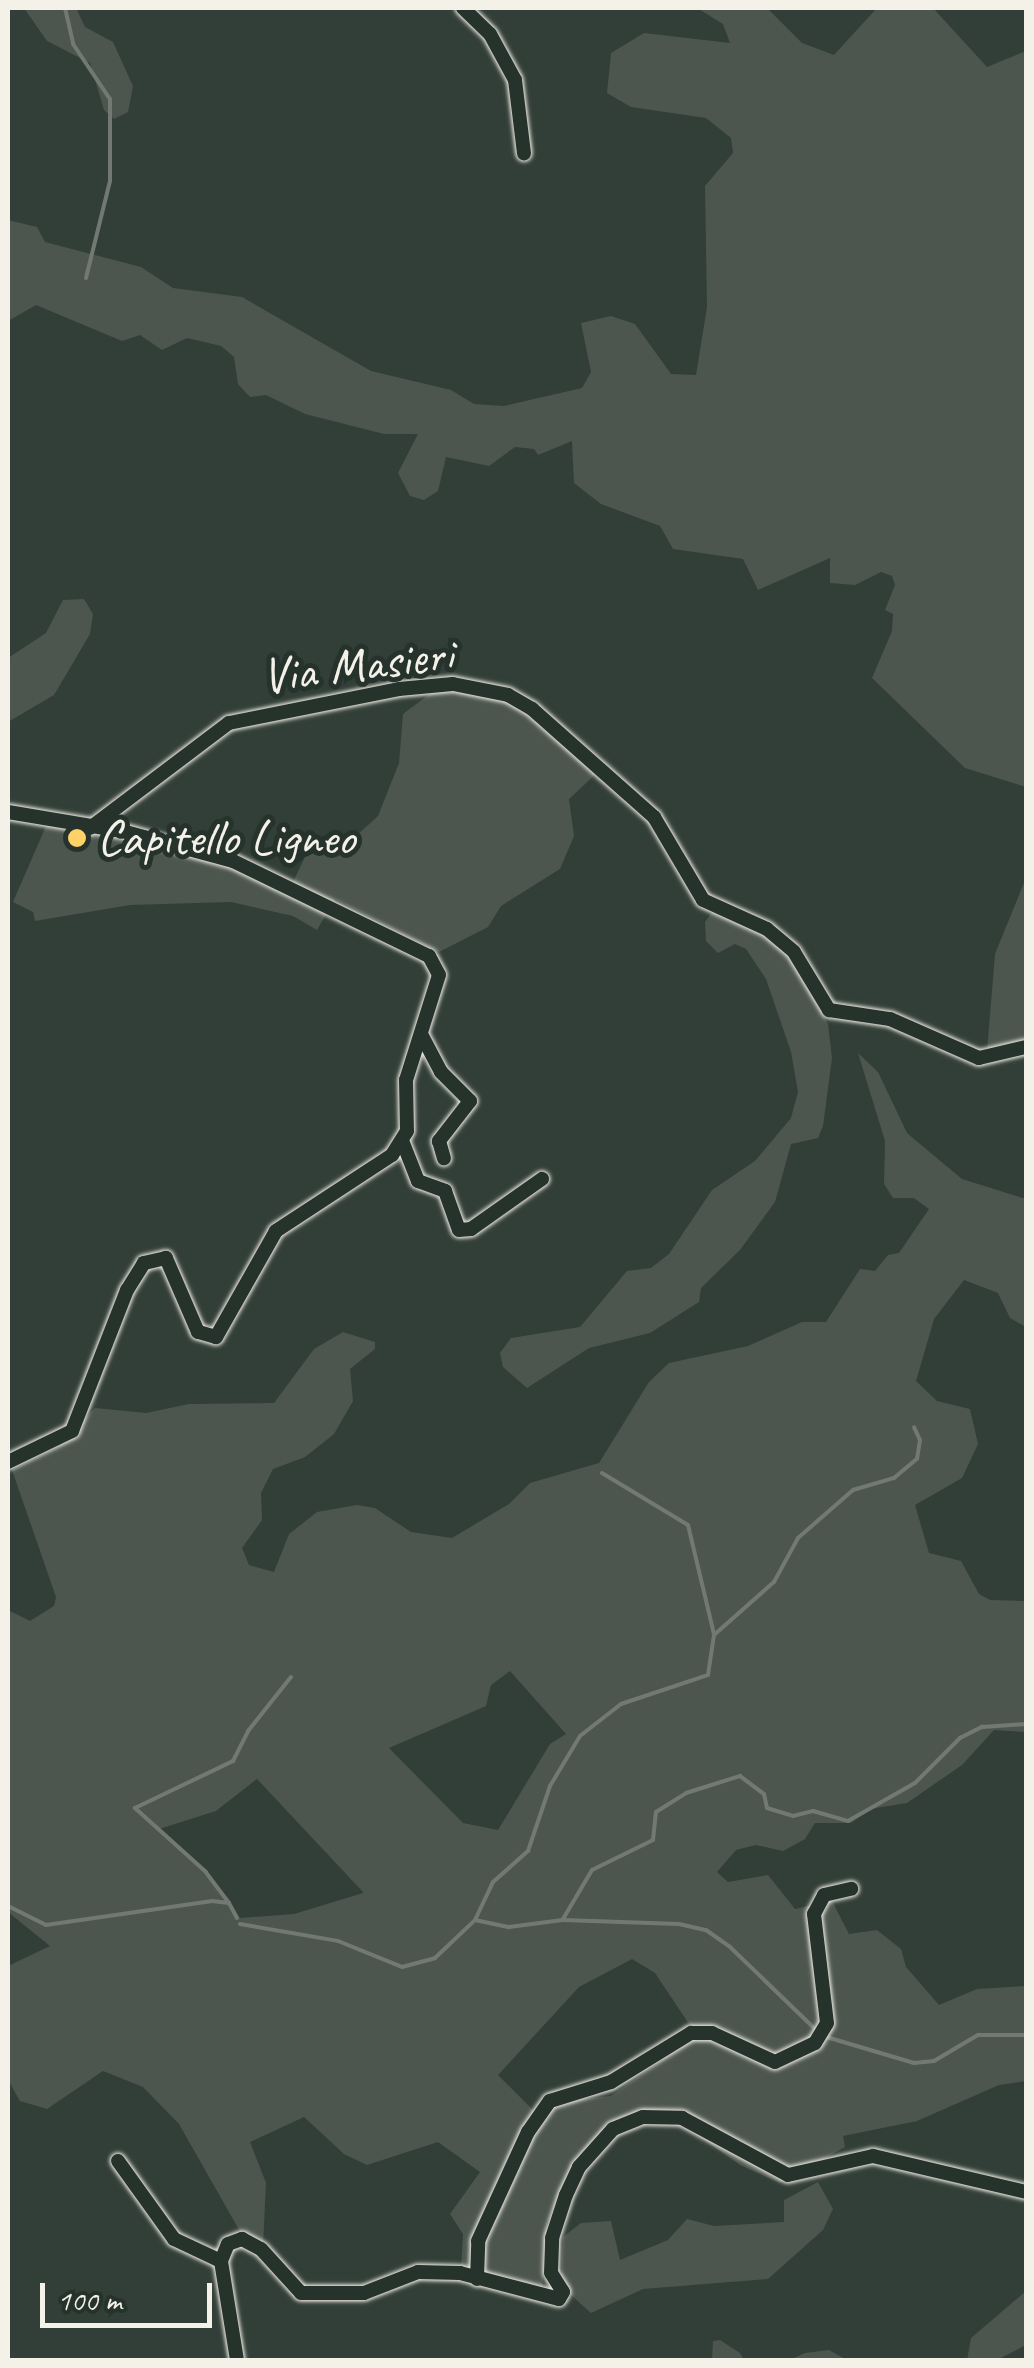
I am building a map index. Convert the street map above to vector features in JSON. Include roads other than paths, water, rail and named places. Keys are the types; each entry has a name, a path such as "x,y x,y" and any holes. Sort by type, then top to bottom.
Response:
{"street":[{"path":"463,8 490,34 515,80 524,152"},
{"name":"Via Masieri","path":"90,828 210,734 258,714 453,684 508,695 532,709 654,817 702,900 767,930 794,952 829,1010 890,1020 980,1058 1026,1047"},
{"path":"8,812 233,861 429,956 439,975 406,1080 403,1142 418,1181 445,1191 459,1230 471,1229 542,1179"},
{"path":"421,1034 441,1072 470,1101 439,1140 444,1158"},
{"path":"8,1462 72,1432 127,1290 144,1263 166,1258 198,1332 216,1337 276,1231 318,1198 374,1172 403,1142"},
{"path":"477,2279 478,2241 528,2132 550,2101 611,2082 691,2033 712,2033 775,2062 815,2043 826,2023 814,1914 824,1896 851,1889"},
{"path":"237,2360 220,2261 228,2244 242,2239 261,2249 301,2293 364,2292 418,2272 477,2279 558,2299 563,2292 551,2272 552,2238 566,2196 604,2138 644,2116 682,2118 788,2175 873,2156 1026,2192"},
{"path":"118,2161 174,2239 220,2261"}],"waterway":[{"path":"65,8 73,44 110,99 110,181 86,278"},
{"path":"475,1920 493,1882 528,1851 550,1786 580,1736 621,1704 708,1675 714,1635 774,1582 798,1538 853,1490 894,1478 917,1459 920,1440 914,1427"},
{"path":"602,1473 688,1525 714,1634"},
{"path":"229,1903 206,1872 135,1808 233,1761 248,1731 291,1677"},
{"path":"563,1919 592,1870 653,1840 656,1812 686,1793 740,1776 764,1794 767,1808 793,1816 813,1811 848,1821 915,1783 960,1738 982,1727 1026,1724"},
{"path":"8,1906 46,1925 212,1901 229,1903 237,1918"},
{"path":"240,1924 338,1941 402,1967 435,1958 475,1920 509,1927 563,1920 679,1924 706,1930 729,1946 816,2030"},
{"path":"823,2036 914,2063 934,2061 978,2035 1026,2035"}],"place":[{"name":"Capitello Ligneo","path":"77,838"}]}
